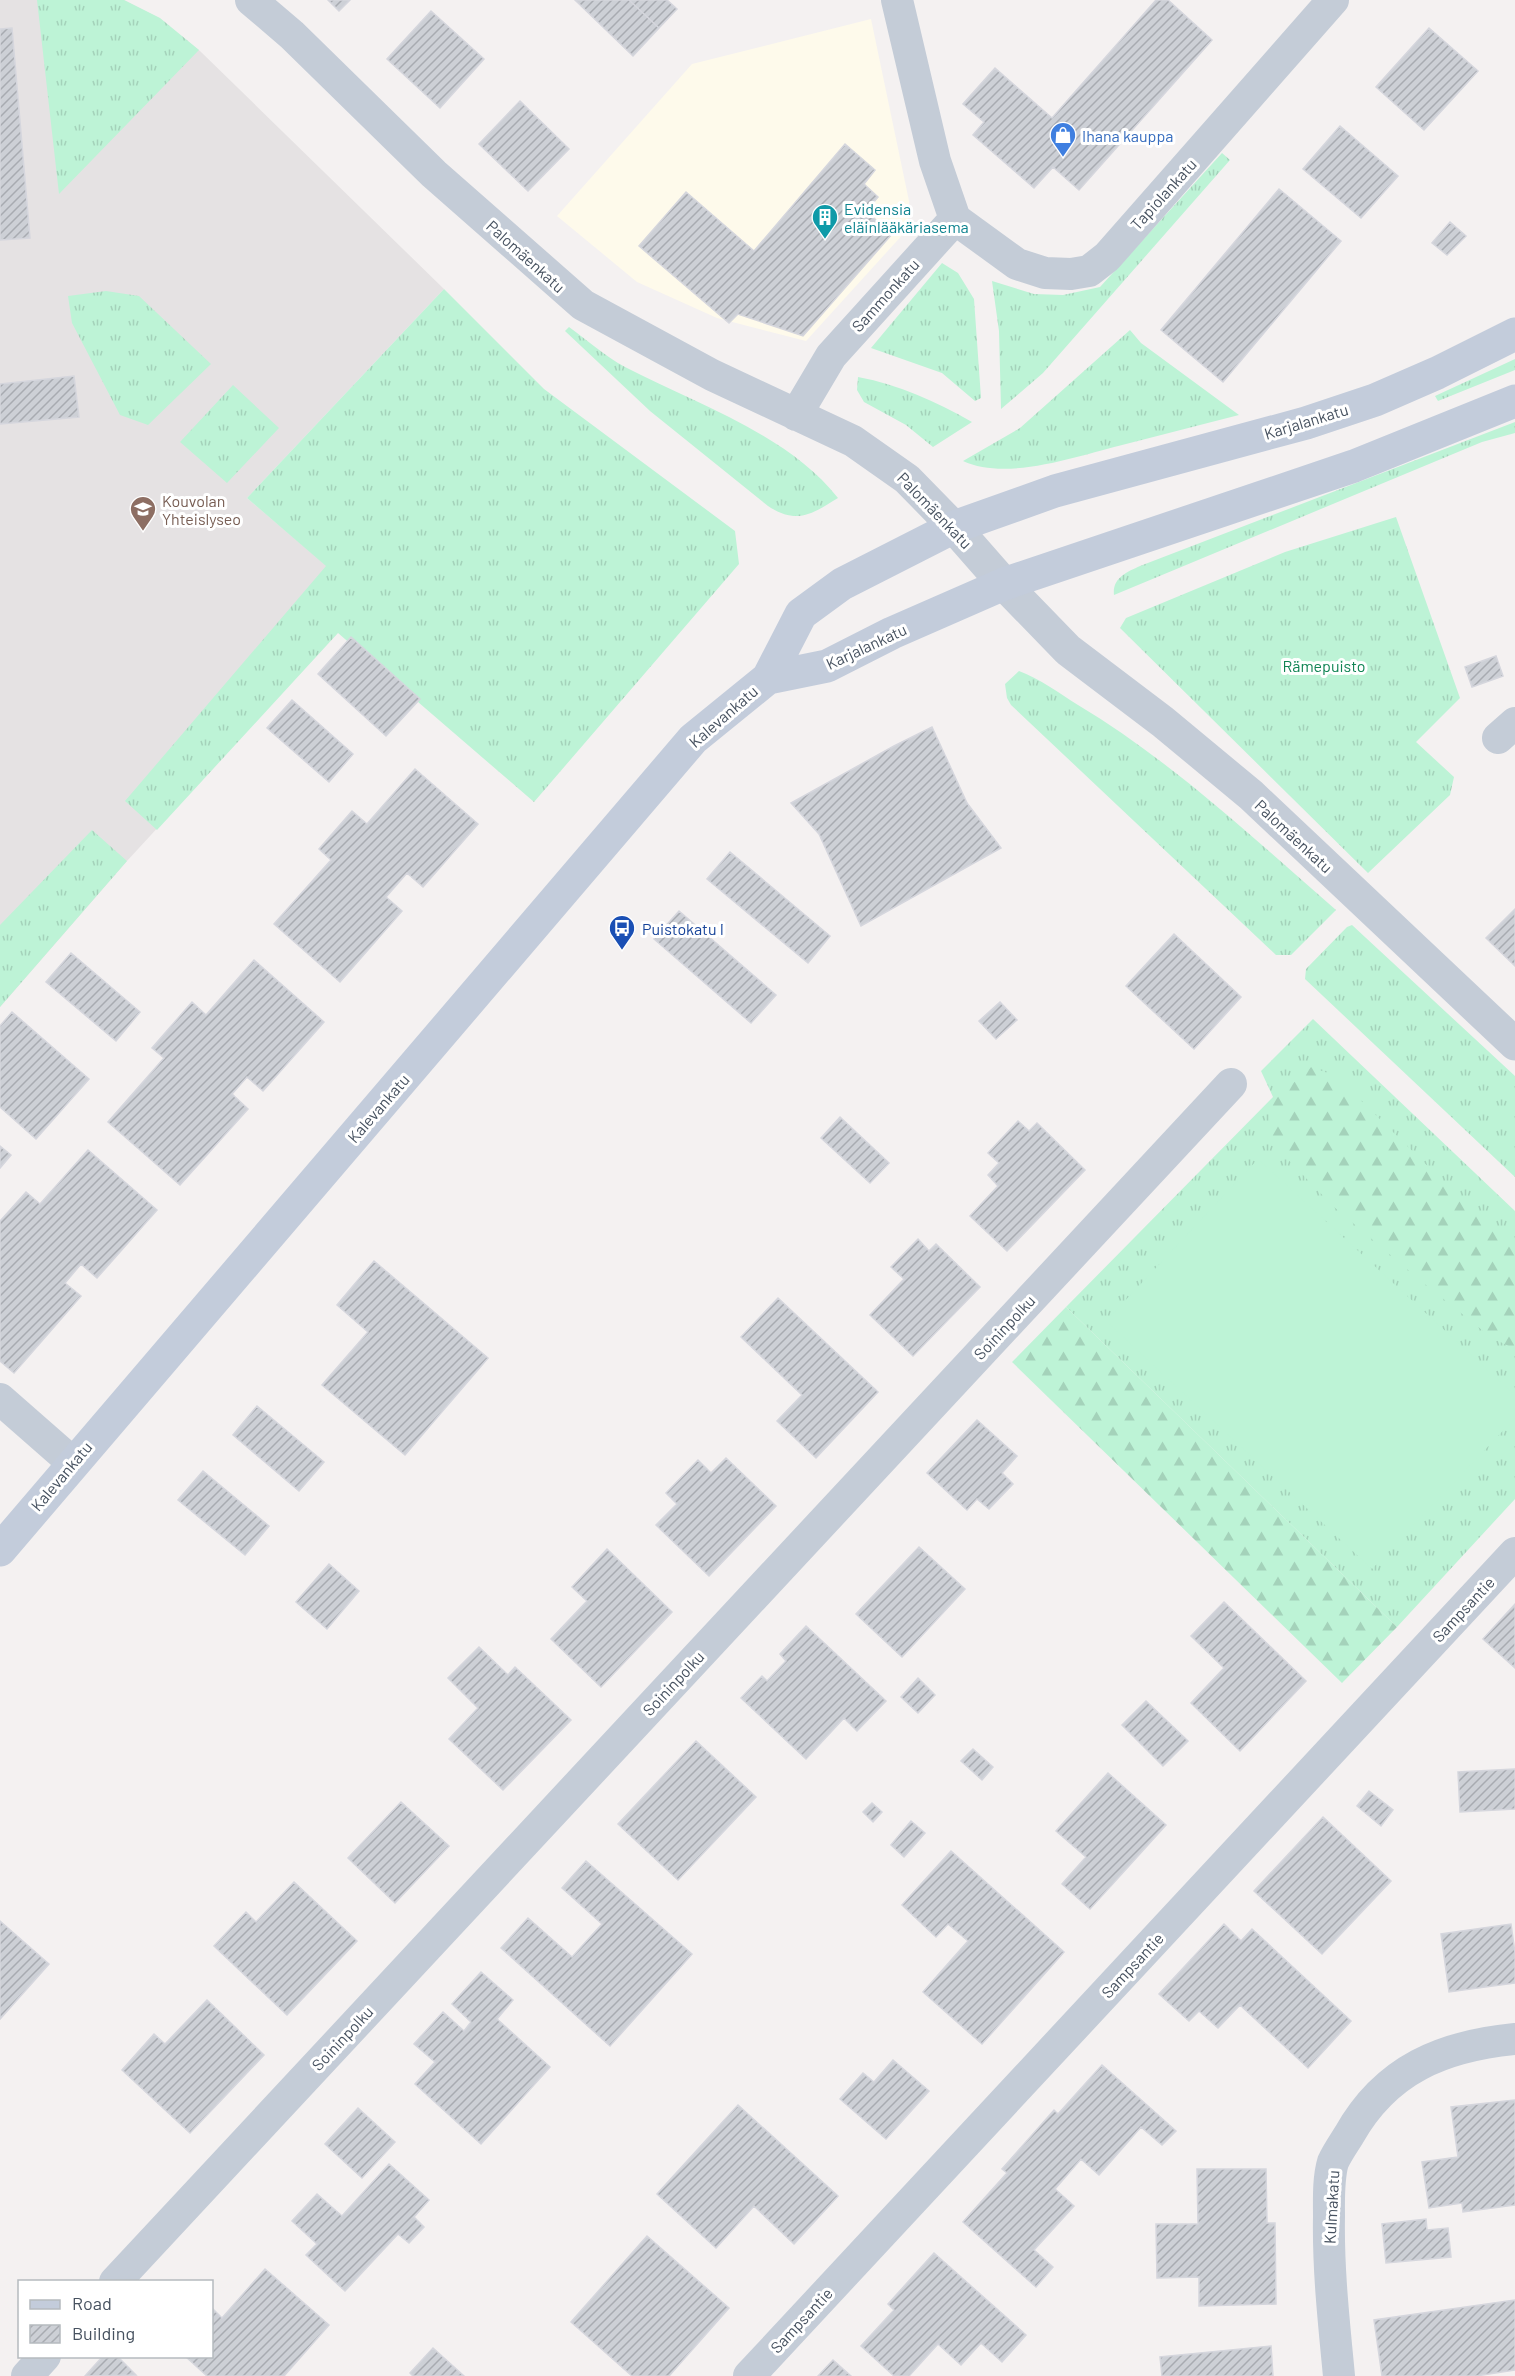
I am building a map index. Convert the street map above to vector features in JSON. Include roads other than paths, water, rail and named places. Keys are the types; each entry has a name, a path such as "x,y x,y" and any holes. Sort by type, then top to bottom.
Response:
{"main road":[{"name":"Karjalankatu","path":"768,678 801,614 842,584 954,527 1055,491 1306,423 1375,400 1437,373 1515,334"},
{"name":"Karjalankatu","path":"768,678 827,666 892,633 1004,584 1354,466 1515,401"},
{"name":"Kalevankatu","path":"0,1550 693,739 768,678"}],"street":[{"name":"Palomäenkatu","path":"251,0 292,35 434,174 574,298 614,323 712,375 853,441 895,469 954,527 1004,584 1068,650 1163,722 1251,795 1515,1044"},
{"path":"897,0 935,161 956,219"},
{"name":"Tapiolankatu","path":"956,219 1017,264 1045,273 1071,274 1089,271 1107,257 1333,0"},
{"name":"Sammonkatu","path":"796,415 831,356 956,219"},
{"name":"Soininpolku","path":"117,2280 1231,1084"},
{"path":"0,1399 73,1462"},
{"name":"Sampsantie","path":"749,2376 1515,1553"},
{"name":"Kulmakatu","path":"1339,2376 1328,2255 1329,2196 1333,2162 1358,2119 1384,2088 1417,2065 1457,2048 1515,2039"},
{"path":"27,2376 43,2358"}],"place":[{"name":"Ihana kauppa","path":"1063,158"},
{"name":"Evidensia eläinlääkäriasema","path":"825,240"},
{"name":"Kouvolan Yhteislyseo","path":"143,532"},
{"name":"Puistokatu I","path":"622,951"}],"park label":[{"name":"Rämepuisto","path":"1324,665"}]}
